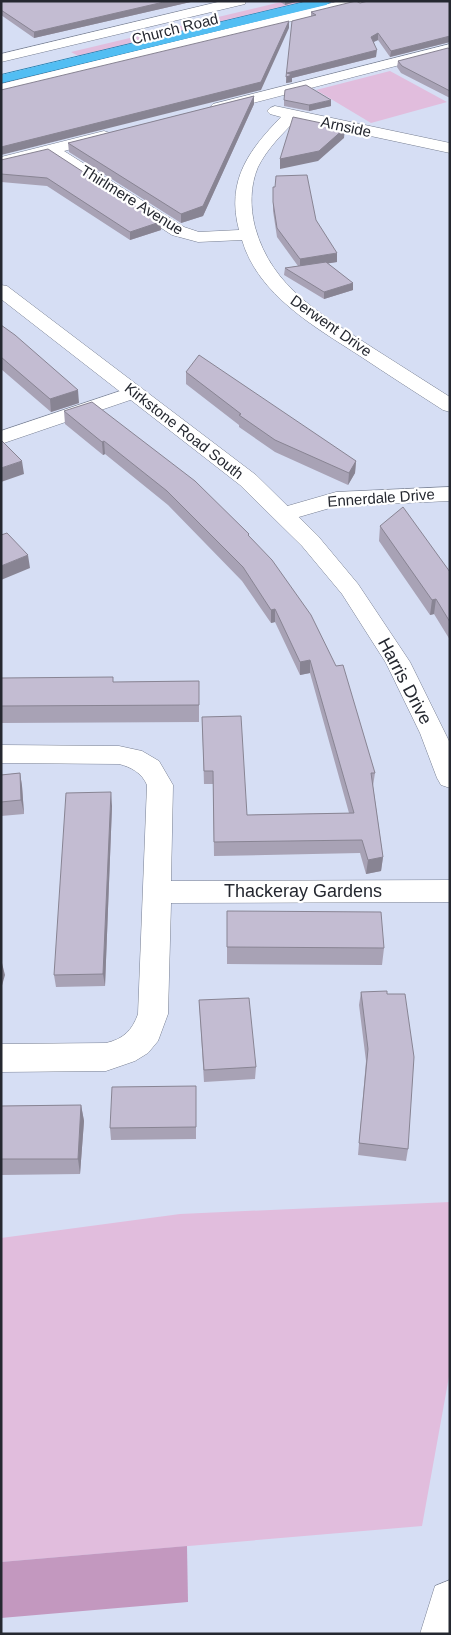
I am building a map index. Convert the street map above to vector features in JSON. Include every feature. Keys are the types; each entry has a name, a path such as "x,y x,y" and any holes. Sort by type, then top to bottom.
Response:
{"highway":[{"name":"Church Road","path":"1,64 270,1"},
{"name":"Church Road","path":"1,79 326,1"}],"street":[{"name":"Church Road","path":"1,58 240,1"},
{"name":"Church Road","path":"1,88 357,1"},
{"path":"205,110 450,48"},
{"name":"Arnside","path":"243,100 253,106 450,148"},
{"name":"Derwent Drive","path":"292,115 268,140 249,169 243,196 247,235 252,250 261,266 284,293 300,307 328,328 450,406"},
{"path":"1,162 118,132"},
{"name":"Thirlmere Avenue","path":"51,149 178,231 198,237 247,235"},
{"name":"Kirkstone Road South","path":"1,290 248,480 310,540 350,589"},
{"path":"1,438 135,392"},
{"name":"Ennerdale Drive","path":"285,514 336,499 450,494"},
{"name":"Harris Drive","path":"350,589 398,662 434,733 449,775"},
{"path":"1,754 119,755 133,757 142,761 158,776 160,785 154,1014 149,1030 139,1043 122,1053 106,1057 1,1058"},
{"name":"Thackeray Gardens","path":"156,892 450,891"},
{"path":"441,1634 450,1601"}],"shaded area":[{"path":"285,1 312,1 80,57 71,52"},
{"path":"390,71 447,102 371,123 316,90"},
{"path":"450,1202 450,1371 422,1526 1,1562 1,1238 180,1214"},
{"path":"187,1546 188,1602 1,1618 1,1562"}],"building":[{"path":"1,1 168,1 34,32 1,10"},
{"path":"356,1 360,3 368,1 450,1 450,36 391,51 378,33 371,37 377,50 287,73 292,75 286,77 292,21 316,15 311,12"},
{"path":"289,21 261,82 1,147 1,90"},
{"path":"450,49 450,91 402,66 398,61"},
{"path":"306,85 331,100 309,105 284,100 285,90"},
{"path":"254,96 203,206 181,214 68,143"},
{"path":"293,117 345,128 319,151 280,159"},
{"path":"48,149 160,222 130,232 47,178 1,174 1,160"},
{"path":"307,175 316,220 337,253 300,259 277,228 273,187 275,187 276,176"},
{"path":"326,262 353,283 324,292 285,268"},
{"path":"1,325 78,390 50,399 1,357"},
{"path":"199,355 356,461 349,473 275,440 239,415 241,414 186,372"},
{"path":"92,402 195,481 249,534 272,560 311,615 336,666 343,665 375,773 371,773 383,857 368,860 362,840 214,842 213,771 204,771 202,717 241,716 247,815 354,813 310,660 300,662 275,609 271,610 243,567 167,491 64,411"},
{"path":"1,440 22,461 1,468"},
{"path":"403,507 450,572 450,622 436,599 432,600 380,526"},
{"path":"7,533 28,555 1,566 1,535"},
{"path":"113,677 113,682 199,681 199,705 1,706 1,678"},
{"path":"20,773 21,800 1,802 1,775"},
{"path":"111,792 103,974 54,975 66,793"},
{"path":"227,911 381,912 384,948 227,947"},
{"path":"387,991 387,994 405,994 414,1057 408,1149 359,1143 368,1049 361,992"},
{"path":"249,998 256,1067 204,1070 199,1000"},
{"path":"196,1086 196,1127 110,1128 112,1087"},
{"path":"81,1105 78,1159 1,1159 1,1106"}]}
